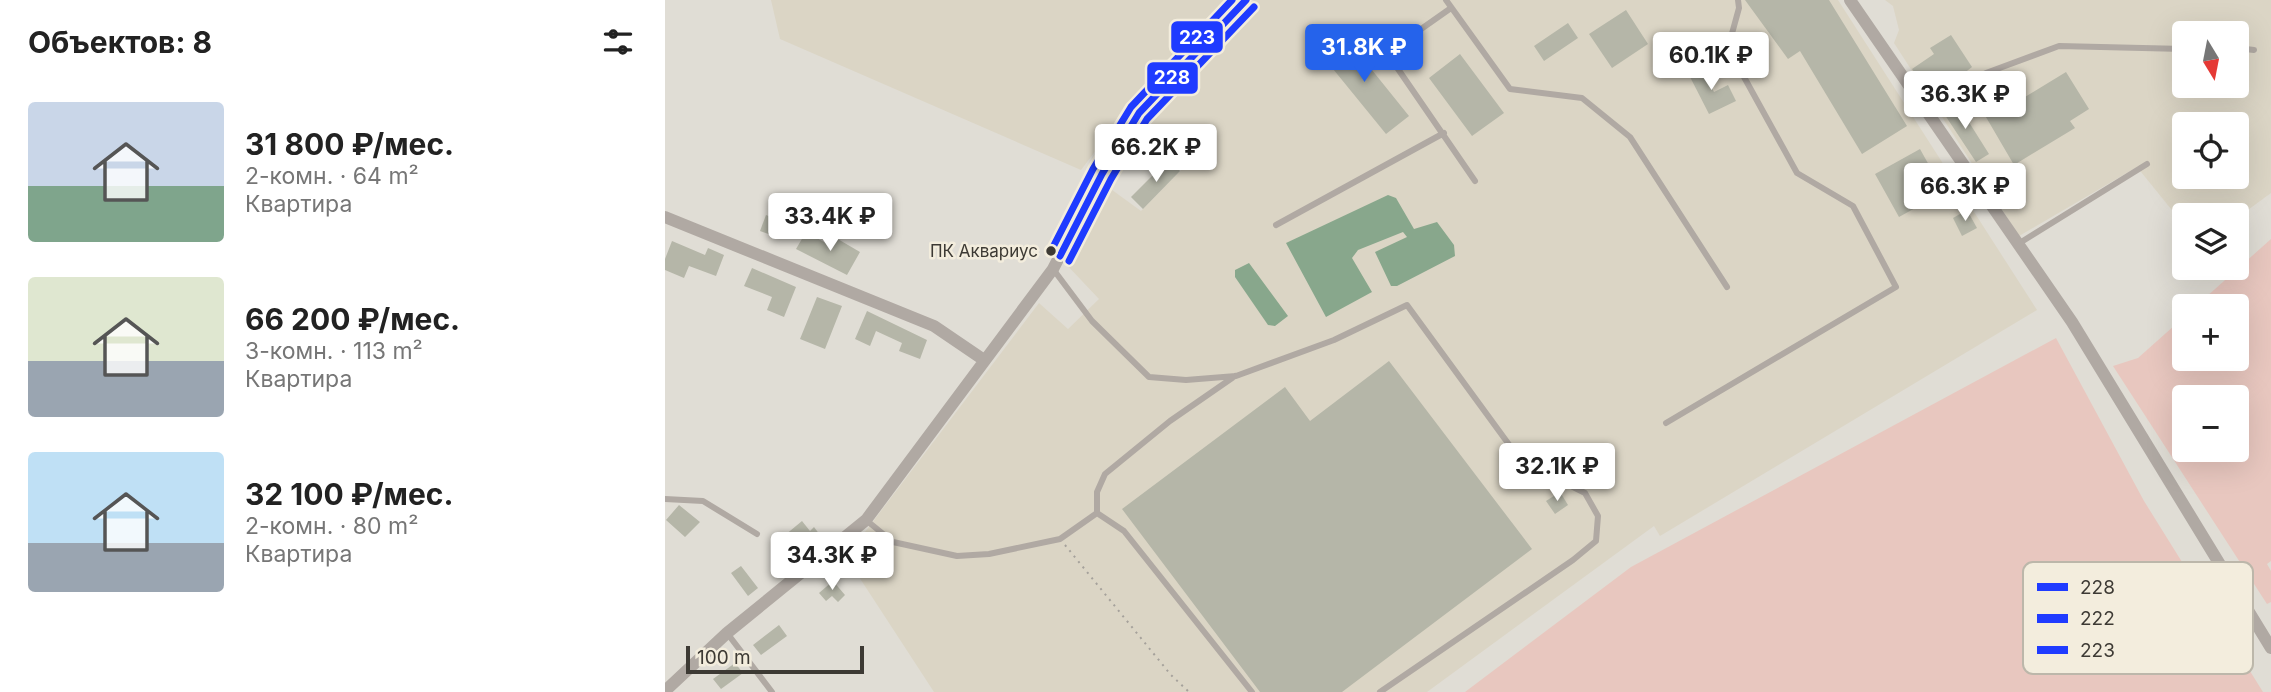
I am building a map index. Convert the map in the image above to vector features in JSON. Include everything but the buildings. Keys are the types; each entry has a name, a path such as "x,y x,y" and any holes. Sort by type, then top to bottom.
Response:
{"street":[{"path":"665,691 682,672 727,633 866,520 1053,269 1102,174 1139,113 1246,0"},
{"path":"1850,0 2071,322 2218,562"},
{"path":"665,217 934,326 984,360"},
{"path":"2253,619 2271,648"}],"lane":[{"path":"1446,0 1510,89 1582,98 1630,137 1727,287"},
{"path":"1667,423 1896,287 1853,206 1797,173 1728,48 1739,8 1738,0"},
{"path":"1451,8 1387,52 1475,181"},
{"path":"1929,118 1935,106 1986,73 2059,46 2172,49"},
{"path":"2249,49 2254,50"},
{"path":"1276,225 1444,133"},
{"path":"2018,244 2147,164"},
{"path":"1053,269 1092,321 1149,377 1186,380 1236,376"},
{"path":"1097,513 1097,492 1105,474 1170,421 1236,376 1334,340 1407,305 1521,461 1585,493 1598,516 1597,541 1380,692"},
{"path":"665,499 703,501 757,534"},
{"path":"866,520 893,542 957,556 989,554 1060,539 1097,513"},
{"path":"1097,513 1124,531 1252,692"},
{"path":"727,633 772,692"}],"path":[{"path":"1060,539 1171,675 1189,692"}],"shaded area":[{"path":"771,0 1227,0 1144,87 1081,170 780,39"},
{"path":"1254,0 1838,0 2037,310 1660,536 1654,526 1427,692 934,692 846,557 1039,303 1068,329 1099,299 1064,262 1108,187 1141,211 1185,166 1139,121"},
{"path":"1885,0 2271,0 2271,193 2249,209 2249,203 2172,203 2172,210 2137,167 2019,236 1894,43 1899,30 1893,6"},
{"path":"1388,195 1396,198 1414,229 1437,222 1454,245 1455,256 1397,286 1391,286 1375,252 1407,237 1403,232 1358,250 1352,258 1372,292 1326,317 1286,243"},
{"path":"2271,239 2271,561 2267,564 2271,571 2271,602 2267,604 2253,582 2253,562 2240,562 2175,462 2249,462 2249,385 2172,385 2172,457 2113,366 2138,358 2172,328 2172,371 2249,371 2249,294 2209,294 2225,280 2249,280 2249,259"},
{"path":"1249,263 1288,316 1275,326 1268,325 1235,277 1235,270"},
{"path":"2056,338 2144,501 2182,562 2023,562 2023,674 2252,674 2263,692 1465,692 1631,567"}],"transit line":[{"name":"223","path":"1051,251 1093,169 1131,107 1232,0"},
{"name":"228","path":"1060,256 1102,174 1139,113 1246,0"},
{"name":"222","path":"1069,261 1111,179 1147,119 1254,7"}],"place":[{"name":"ПК Аквариус","path":"1051,251"}]}
